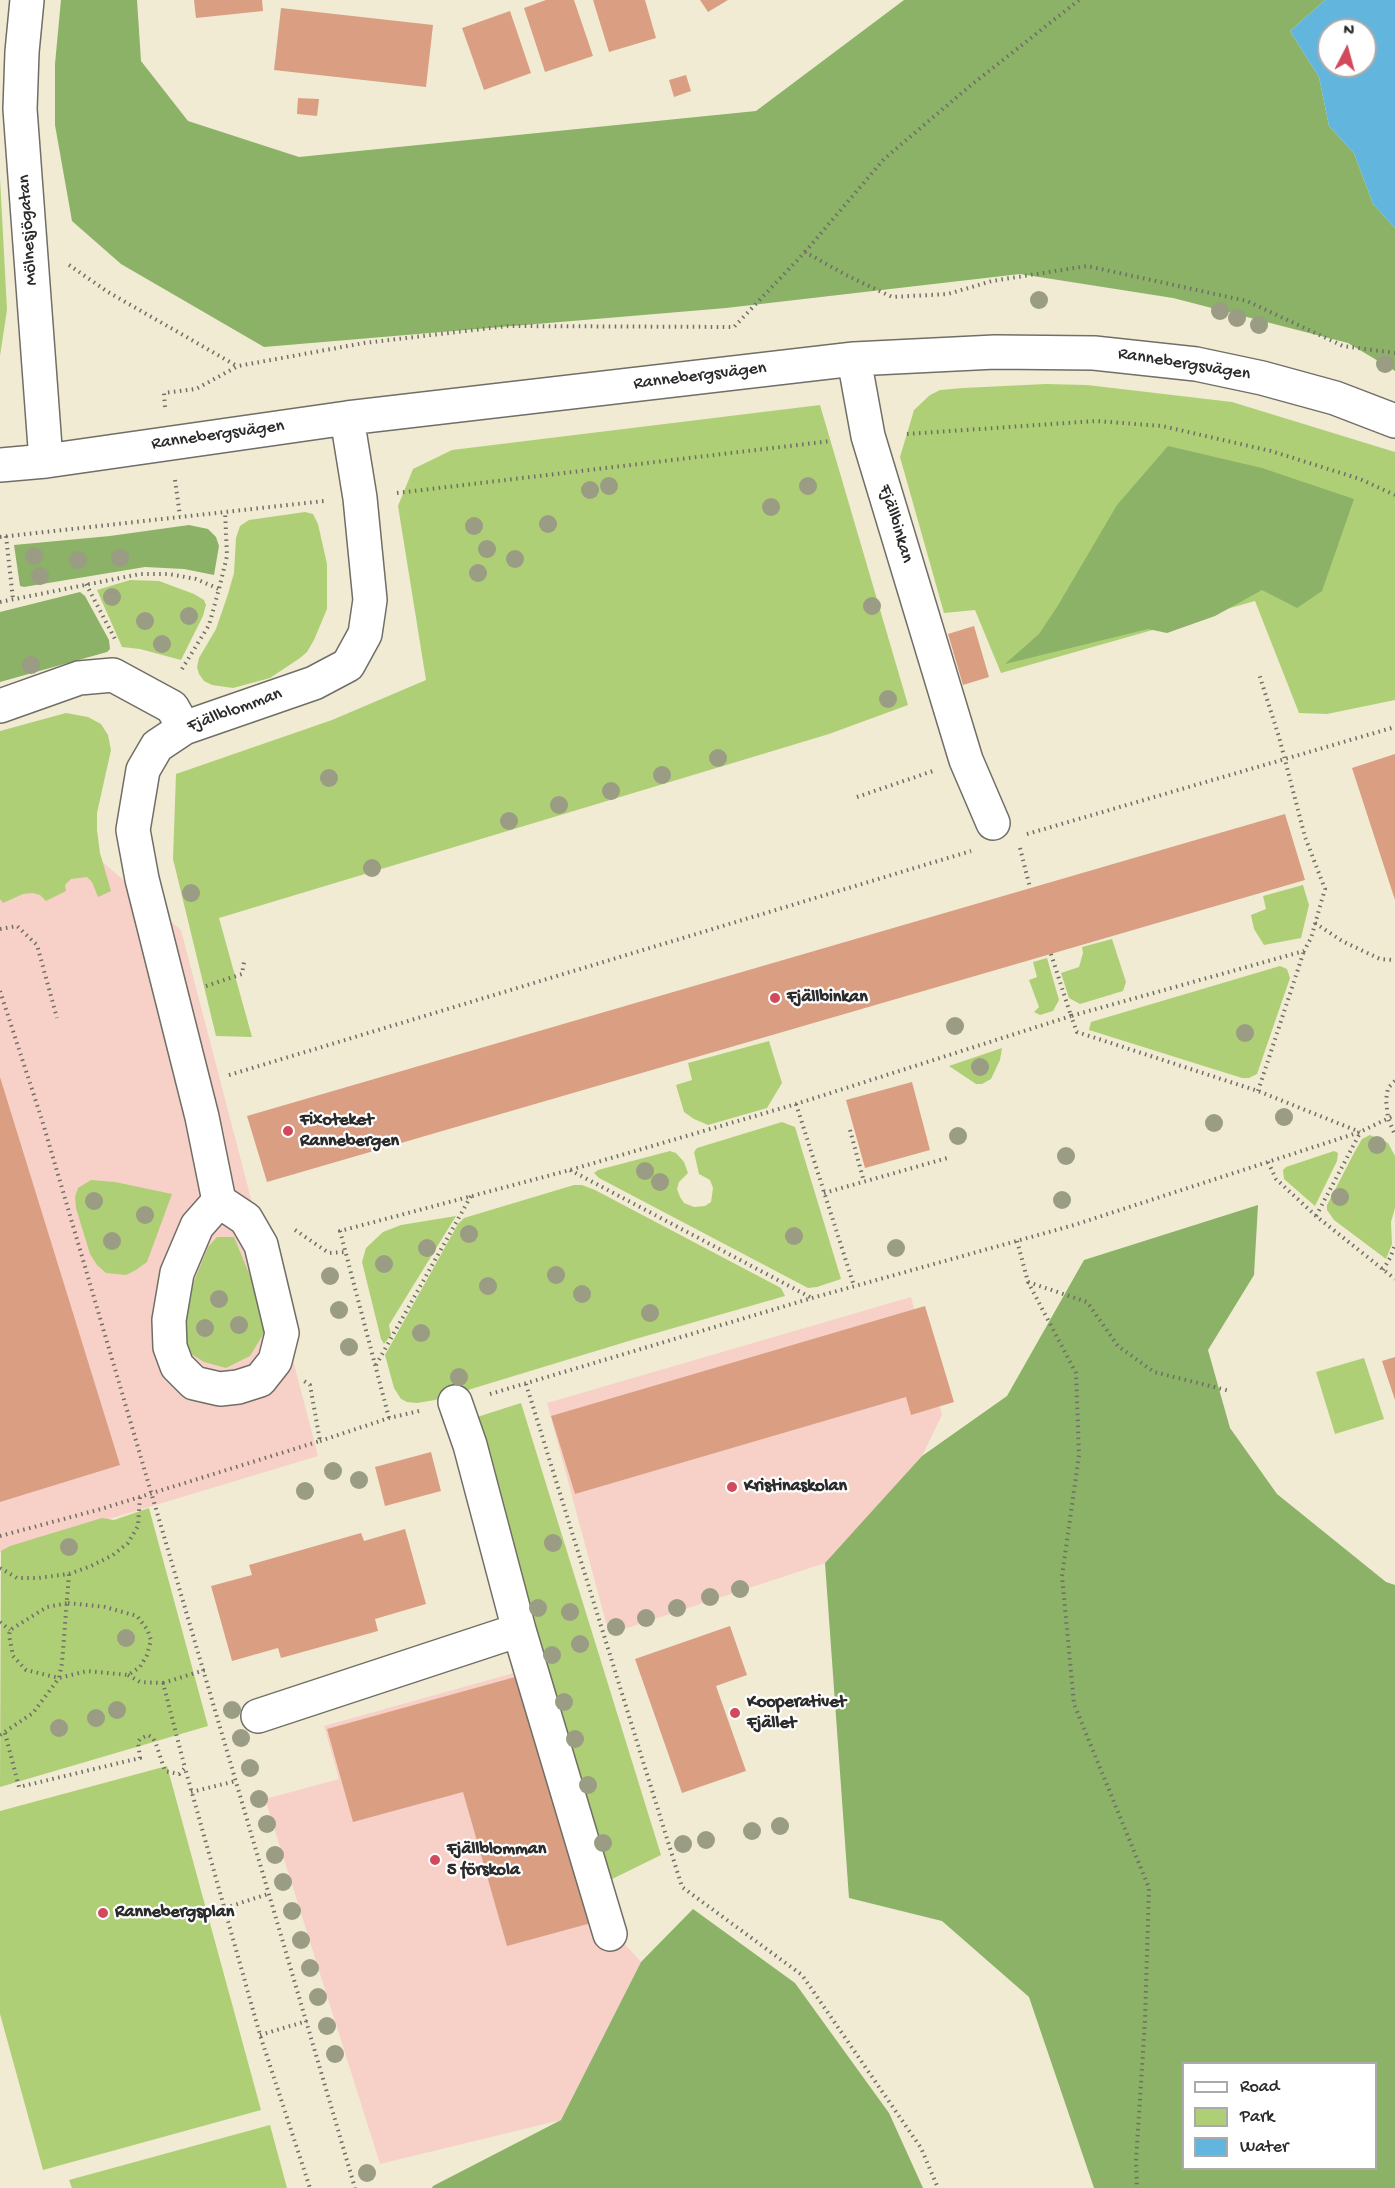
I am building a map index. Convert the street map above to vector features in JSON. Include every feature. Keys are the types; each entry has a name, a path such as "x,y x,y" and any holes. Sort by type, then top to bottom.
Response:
{"street":[{"name":"Mölnesjögatan","path":"27,0 20,109 46,461"},
{"name":"Rannebergsvägen","path":"0,465 46,461 347,418 854,359 995,352 1095,353 1196,364 1262,378 1335,398 1395,421"},
{"name":"Fjällbinkan","path":"854,359 868,436 966,760 1005,830"},
{"name":"Fjällblomman","path":"219,1201 196,1090 142,879 133,830 143,770 157,746 184,728 314,683 348,665 365,634 370,600 360,498 347,418"},
{"path":"0,706 79,678 113,675 163,700 172,707 184,728"},
{"path":"219,1201 246,1219 261,1245 282,1333 274,1361 260,1380 238,1387 220,1389 194,1383 177,1366 170,1347 169,1320 177,1273 197,1226 219,1201"},
{"path":"455,1402 470,1445 519,1630 610,1934"},
{"path":"258,1716 519,1630"}],"path":[{"path":"164,393 196,389 238,366 364,343 508,326 734,327 805,252 884,159 970,86 1079,0"},
{"path":"30,238 108,292 238,366"},
{"path":"805,252 892,297 948,294 992,281 1087,266 1247,301 1343,346 1395,352"},
{"path":"13,599 3,536 360,498 868,436 1096,422 1162,426 1271,450 1360,479 1395,495"},
{"path":"163,700 209,625 227,556 225,511"},
{"path":"0,602 140,574 169,574 196,579 219,589"},
{"path":"86,584 116,641 120,678"},
{"path":"1258,1091 1304,951 1316,923 1325,889 1305,837 1279,737 1259,674"},
{"path":"1005,830 1284,760 1395,727"},
{"path":"856,797 966,760"},
{"path":"1020,847 1030,888"},
{"path":"196,1090 243,1070 974,850"},
{"path":"1316,923 1342,941 1380,959 1393,960"},
{"path":"0,929 17,926 37,945 57,1018"},
{"path":"389,1418 340,1231 570,1170 796,1104 1071,1016 1304,951"},
{"path":"1051,954 1077,1032 1258,1091 1360,1132"},
{"path":"173,996 242,975 244,962"},
{"path":"0,991 42,1120 355,2188"},
{"path":"1395,1081 1388,1088 1386,1100 1388,1118 1395,1135"},
{"path":"796,1104 854,1286"},
{"path":"0,1536 140,1497 389,1418 526,1384 812,1298 1074,1225 1360,1132 1395,1115"},
{"path":"850,1130 864,1182"},
{"path":"1316,1216 1360,1132"},
{"path":"825,1193 951,1157"},
{"path":"1268,1162 1276,1179 1316,1216 1395,1280"},
{"path":"570,1170 812,1298"},
{"path":"375,1366 471,1196"},
{"path":"1017,1241 1028,1282 1076,1373 1079,1455 1062,1576 1074,1704 1149,1888 1145,2020 1136,2161 1137,2188"},
{"path":"1383,1270 1395,1245"},
{"path":"1028,1282 1087,1302 1118,1346 1155,1372 1230,1391"},
{"path":"274,1361 310,1385 321,1441"},
{"path":"526,1384 682,1887 802,1975 921,2148 938,2188"},
{"path":"0,1568 17,1578 69,1574 92,1566 128,1543 138,1526 140,1497"},
{"path":"69,1574 59,1678 33,1713 2,1734 19,1787 140,1758 138,1742 148,1735 156,1743 165,1771 179,1774 185,1768"},
{"path":"10,1630 47,1607 68,1603 105,1607 137,1616 147,1629 151,1640 147,1655 140,1667 128,1675"},
{"path":"0,1622 10,1630"},
{"path":"10,1630 13,1656 26,1671 59,1678 87,1671 128,1675 140,1682 164,1683 205,1670"},
{"path":"164,1683 191,1792 260,2036 310,2188"},
{"path":"191,1792 236,1780"},
{"path":"225,1908 268,1894"},
{"path":"260,2036 307,2021"}],"shaded area":[{"path":"0,773 181,930 318,1456 0,1552"},
{"name":"Kristinaskolan","path":"911,1297 942,1415 922,1456 866,1519 825,1563 609,1634 547,1403"},
{"name":"Fjällblomman 5 förskola","path":"528,1669 604,1921 641,1962 561,2120 380,2164 265,1799 339,1779 324,1726"}],"green space":[{"path":"61,0 137,0 141,61 188,121 299,157 756,111 904,0 1325,0 1290,31 1317,74 1317,78 1319,78 1329,126 1354,153 1373,204 1395,228 1395,371 1348,343 1173,298 1020,274 726,308 264,347 121,264 72,221 55,125 55,64"},
{"path":"0,178 7,310 0,356"},
{"path":"1046,384 1087,385 1232,402 1395,452 1395,700 1327,714 1299,713 1255,601 1001,673 975,610 944,613 900,457 914,410 930,395 940,390"},
{"path":"820,405 908,705 829,734 219,918 252,1037 216,1036 173,859 176,774 332,720 426,680 398,506 413,469 452,450"},
{"path":"1168,446 1262,468 1354,499 1322,591 1297,608 1262,590 1215,616 1167,633 1148,629 1005,664 1039,634 1117,505"},
{"path":"305,512 313,514 318,524 327,564 327,609 307,652 270,678 233,688 212,685 204,681 197,667 199,658 216,629 228,594 234,573 236,538 240,526 249,520"},
{"path":"189,525 208,529 216,537 219,546 214,575 184,569 145,567 20,586 14,545 110,536"},
{"path":"130,580 159,581 204,600 206,605 203,616 181,660 140,649 122,647 97,590"},
{"path":"80,592 85,596 109,640 110,649 107,652 0,682 0,612"},
{"path":"66,713 88,717 101,724 108,735 111,750 97,813 97,830 100,853 111,891 98,897 92,882 87,877 71,879 65,885 66,891 46,901 40,895 33,893 23,894 3,903 0,899 0,731"},
{"path":"1303,885 1309,905 1301,938 1264,945 1254,929 1251,915 1266,909 1263,896"},
{"path":"1112,939 1126,982 1123,991 1080,1004 1069,998 1061,973 1079,967 1083,953 1082,947"},
{"path":"1047,958 1059,1000 1053,1011 1040,1015 1034,1012 1039,1007 1029,980 1037,977 1033,962"},
{"path":"1280,966 1287,969 1290,978 1257,1074 1249,1078 1242,1078 1089,1030 1091,1022"},
{"path":"769,1041 782,1083 767,1108 708,1125 684,1112 676,1085 692,1080 688,1063"},
{"path":"1002,1048 1000,1060 991,1079 982,1084 976,1084 949,1066"},
{"path":"782,1122 795,1127 841,1279 817,1287 808,1288 599,1178 594,1173 670,1151 676,1153 684,1162 688,1173 679,1182 677,1189 680,1197 684,1203 694,1207 705,1206 711,1202 713,1188 710,1180 699,1174 694,1152 697,1148"},
{"path":"1370,1135 1388,1143 1395,1156 1392,1244 1386,1259 1334,1220 1327,1210 1327,1205 1362,1139"},
{"path":"1334,1151 1338,1153 1337,1161 1315,1206 1284,1179 1283,1170"},
{"path":"91,1180 115,1182 172,1194 147,1262 126,1275 106,1273 90,1254 76,1208 75,1197 78,1188"},
{"path":"574,1185 582,1185 595,1190 781,1288 785,1296 435,1400 417,1403 401,1399 394,1388 385,1355 458,1224 464,1218"},
{"path":"1258,1205 1254,1275 1208,1350 1230,1428 1277,1494 1386,1582 1395,1585 1395,2188 1094,2188 1029,1997 942,1921 849,1898 825,1563 922,1456 1007,1396 1084,1260"},
{"path":"456,1216 389,1325 391,1335 384,1344 362,1262 366,1248 383,1232 401,1225"},
{"path":"217,1237 234,1237 253,1283 264,1333 250,1356 226,1368 204,1362 188,1352 183,1329 192,1286 208,1247"},
{"path":"1364,1358 1384,1419 1335,1434 1316,1372"},
{"path":"521,1403 661,1855 604,1883 477,1417"},
{"path":"149,1508 208,1726 0,1787 1,1551 10,1546 102,1518 114,1520"},
{"name":"Rannebergsplan","path":"167,1766 261,2110 43,2170 0,2014 0,1811"},
{"path":"693,1909 795,1983 889,2113 923,2188 432,2188 561,2120 641,1962"},
{"path":"270,2125 287,2188 72,2188 69,2180"}],"water":[{"path":"1325,0 1395,0 1395,228 1373,204 1354,153 1329,126 1319,78 1377,78 1377,18 1317,18 1317,74 1290,31"}],"building":[{"path":"194,0 262,0 263,11 196,18"},
{"path":"546,0 574,0 593,56 545,72 524,8"},
{"path":"593,0 645,0 656,38 609,52"},
{"path":"700,0 728,0 708,12"},
{"path":"281,8 433,25 426,87 274,70"},
{"path":"510,11 531,73 484,90 462,28"},
{"path":"686,75 691,91 674,97 669,80"},
{"path":"298,98 319,99 317,116 297,114"},
{"path":"974,626 989,677 963,685 948,634"},
{"path":"1395,754 1395,900 1352,768"},
{"name":"Fjällbinkan","path":"1285,814 1305,880 267,1182 247,1116"},
{"path":"0,1077 120,1465 0,1502"},
{"path":"912,1082 930,1150 865,1168 846,1100"},
{"path":"925,1306 954,1402 911,1415 906,1397 575,1494 551,1416"},
{"path":"1395,1357 1395,1400 1382,1361"},
{"path":"431,1452 441,1491 385,1506 375,1467"},
{"path":"405,1529 426,1604 375,1619 378,1631 281,1658 278,1648 232,1661 211,1586 252,1575 249,1565 361,1533 364,1541"},
{"name":"Kooperativet Fjället","path":"730,1626 747,1675 716,1686 746,1771 682,1793 635,1659"},
{"path":"526,1674 595,1922 507,1946 463,1792 353,1822 327,1729"}],"place":[{"name":"Fjällbinkan","path":"775,998"},
{"name":"Fixoteket Rannebergen","path":"288,1131"},
{"name":"Kristinaskolan","path":"732,1487"},
{"name":"Kooperativet Fjället","path":"735,1713"},
{"name":"Fjällblomman 5 förskola","path":"435,1860"},
{"name":"Rannebergsplan","path":"103,1913"}]}
